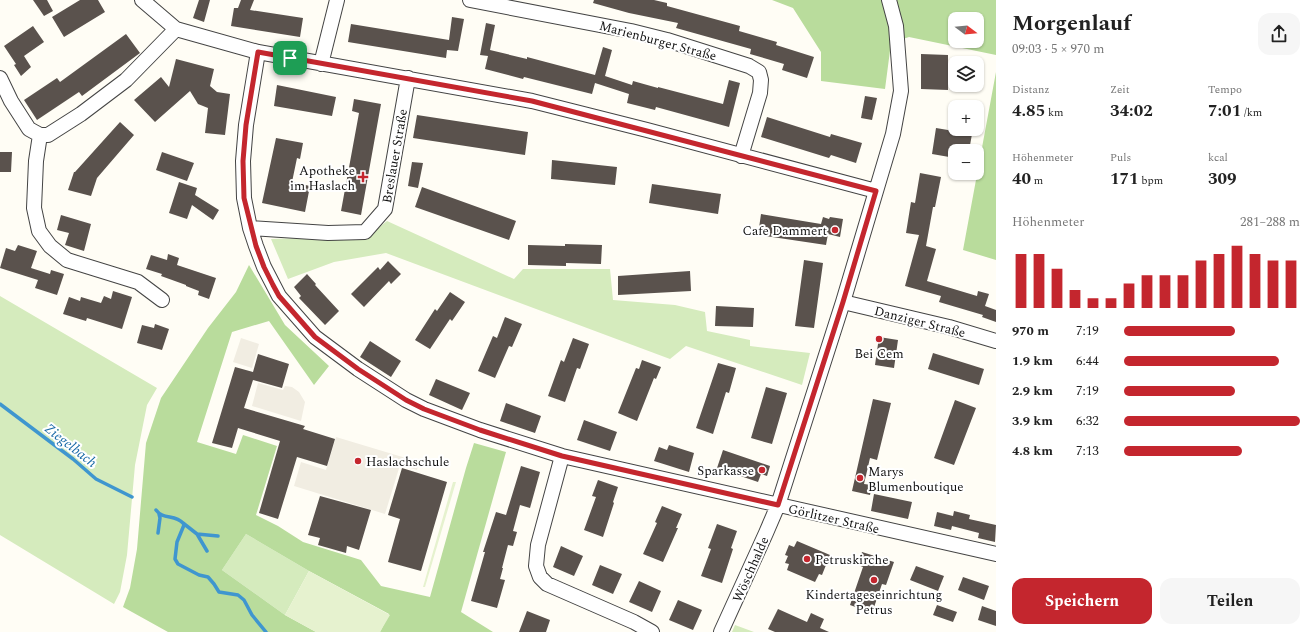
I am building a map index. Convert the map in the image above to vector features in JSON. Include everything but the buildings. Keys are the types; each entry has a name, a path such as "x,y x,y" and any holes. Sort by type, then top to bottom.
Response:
{"street":[{"path":"142,0 176,29 258,52 532,101 876,191"},
{"path":"321,64 337,0"},
{"name":"Marienburger Straße","path":"470,0 631,31 667,40 750,66 759,72 761,80 760,93 742,156"},
{"name":"Wöschhalde","path":"721,632 778,505 843,302 894,134 901,91 896,26 889,0"},
{"path":"0,78 11,101 28,129 40,135 48,135 81,114 126,80 176,29"},
{"name":"Görlitzer Straße","path":"258,52 246,125 243,161 244,198 250,228 264,267 279,296 315,337 358,369 406,400 424,409 480,430 562,456 996,554"},
{"name":"Breslauer Straße","path":"250,228 328,233 365,232 385,209 408,78"},
{"path":"40,135 36,161 34,208 39,231 50,246 67,260 138,282 162,300"},
{"name":"Danziger Straße","path":"843,302 996,341"},
{"path":"562,456 538,545 536,566 540,577 547,584 634,622 652,632"}],"green space":[{"path":"772,0 996,0 996,55 962,48 984,48 984,12 948,12 948,45 909,37 891,43 885,89 821,81 821,52 793,8"},
{"path":"996,72 996,260 963,250 976,180 984,180 984,144 983,144"},
{"path":"387,221 514,279 523,269 610,269 613,300 675,305 705,312 707,331 750,340 750,346 810,353 802,385 686,346 670,359 386,253 334,262 288,279 271,239 368,236"},
{"path":"249,265 285,325 329,366 314,385 269,321 232,332 197,442 236,454 243,435 277,446 256,515 278,526 303,542 361,560 381,586 430,597 474,443 506,452 461,612 493,632 380,632 389,614 309,571 246,534 222,570 285,615 316,632 168,632 123,607 130,588 137,549 146,443 161,398 208,328 236,292"},
{"path":"0,296 157,388 147,405 135,465 127,555 120,592 114,604 0,535"},
{"path":"453,482 456,482 425,587 423,587"},
{"path":"246,534 309,571 285,615 222,570"},
{"path":"309,571 390,615 380,632 316,632 285,615"},
{"path":"735,625 754,632 732,632"}],"shaded area":[{"path":"241,338 259,344 252,368 233,362"},
{"path":"258,383 283,390 285,386 292,387 299,392 305,402 301,421 252,406"},
{"path":"336,437 419,462 417,470 400,465 385,514 294,486 301,462 326,470"}],"waterway":[{"name":"Ziegelbach","path":"0,404 73,459 96,479 132,497"},
{"name":"Ziegelbach","path":"156,510 162,515 180,520 184,525 177,542 175,559 178,564 199,575 208,577 219,592 238,595 244,600 252,615 266,632"},
{"path":"158,533 160,518 159,514"},
{"path":"183,523 197,534 218,536"},
{"path":"197,534 207,551"}],"place":[{"name":"Apotheke im Haslach","path":"363,177"},
{"name":"Cafe Dammert","path":"835,230"},
{"name":"Bei Cem","path":"879,339"},
{"name":"Haslachschule","path":"358,461"},
{"name":"Sparkasse","path":"762,470"},
{"name":"Marys Blumenboutique","path":"860,478"},
{"name":"Petruskirche","path":"807,559"},
{"name":"Kindertageseinrichtung Petrus","path":"874,580"}],"route":[{"path":"258,52 290,58 532,101 876,191 843,302 811,398 778,505 562,456 480,430 424,409 406,400 358,369 315,337 279,296 273,285 264,267 250,228 244,198 243,161 246,125 258,52"}]}
